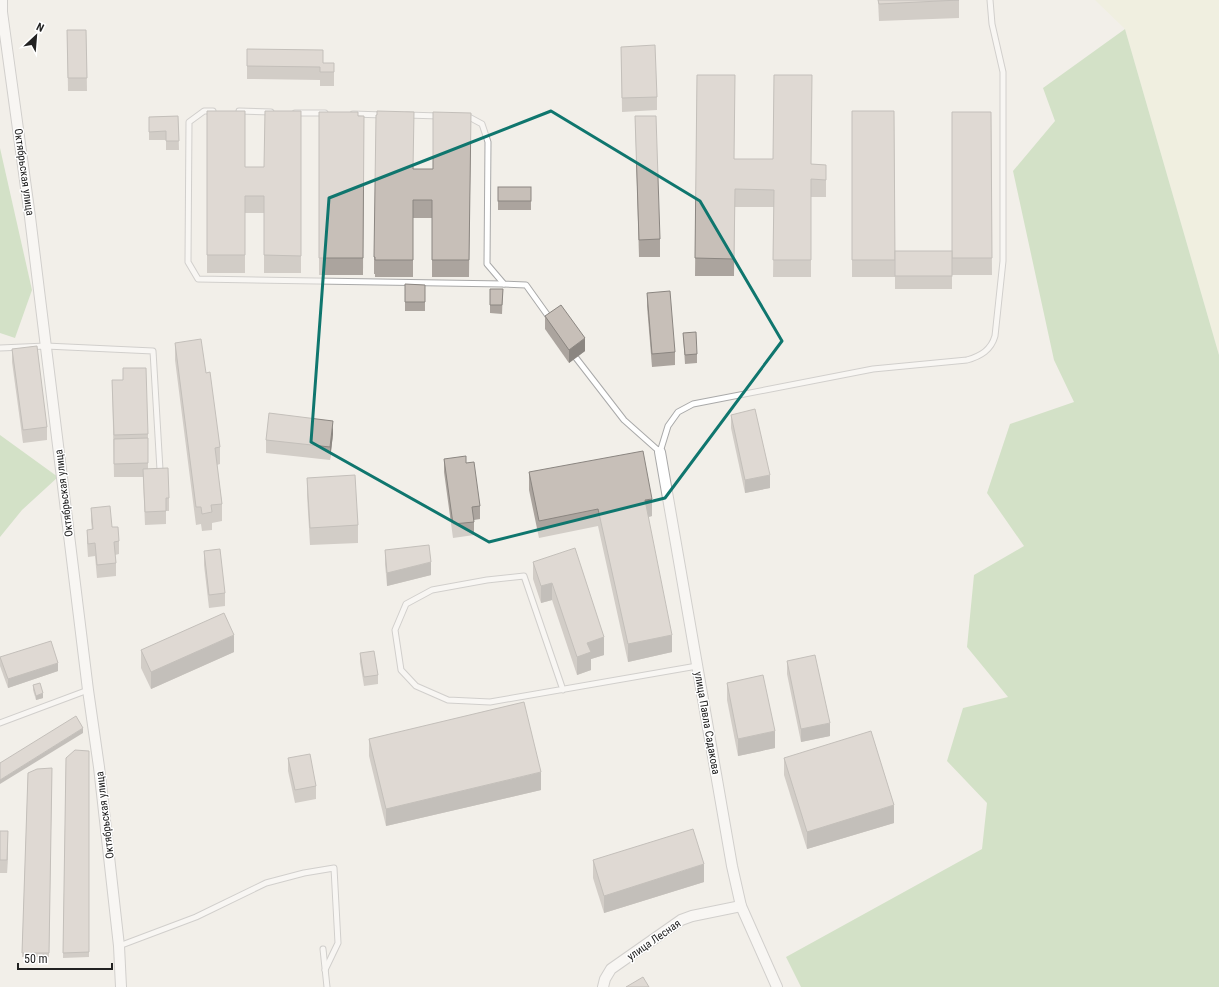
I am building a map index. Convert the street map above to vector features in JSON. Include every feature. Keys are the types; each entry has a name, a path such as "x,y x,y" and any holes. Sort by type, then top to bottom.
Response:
{"street":[{"name":"Октябрьская улица","path":"2,0 2,12 30,217 88,690 99,767 119,946 121,987"},
{"name":"улица Павла Садакова","path":"660,452 732,866 741,906 777,987"},
{"name":"улица Лесная","path":"603,987 605,979 611,970 681,920 692,916 741,906"}],"lane":[{"path":"568,347 624,420 660,452 668,426 678,412 692,404 872,369 967,360 979,356 988,350 993,343 995,336 1003,261 1003,72 992,24 990,0"},
{"path":"220,111 204,110 189,122 188,262 198,279 526,285 553,324"},
{"path":"235,111 274,112"},
{"path":"290,112 329,113"},
{"path":"344,114 391,115"},
{"path":"399,115 446,116"},
{"path":"461,116 469,117 482,124 488,142 487,264 504,284"},
{"path":"0,348 46,346 153,351 160,470"},
{"path":"563,690 524,576 487,580 432,590 406,604 395,630 401,670 416,686 448,700 490,702 563,690 697,666"},
{"path":"0,723 88,690"},
{"path":"119,946 196,917 266,883 304,873 334,868 338,943 325,970"},
{"path":"323,949 327,987"}],"highlighted area":[{"path":"551,111 700,201 782,341 665,498 489,542 311,442 329,198"}],"green space":[{"path":"1095,0 1219,0 1219,355 1125,29"},
{"path":"1125,29 1219,355 1219,987 801,987 786,957 982,849 987,803 947,761 963,708 1008,697 967,647 974,575 1024,546 987,493 1010,424 1074,402 1054,360 1013,171 1055,121 1043,88"},
{"path":"0,148 32,290 15,338 0,333"},
{"path":"0,435 58,477 22,510 0,537"}],"building":[{"path":"878,0 959,0 879,4"},
{"path":"67,30 86,30 87,78 68,78"},
{"path":"655,45 657,97 622,98 621,47"},
{"path":"247,49 323,50 323,63 334,63 334,72 320,72 320,67 247,66"},
{"path":"697,75 735,75 734,159 773,159 774,75 812,75 811,164 826,165 826,180 811,179 811,260 773,260 774,190 735,189 734,259 695,258"},
{"path":"207,111 245,111 245,167 264,167 265,111 301,111 301,256 264,255 264,196 245,196 245,255 207,255"},
{"path":"377,111 414,112 413,169 433,169 433,112 471,113 469,260 432,260 432,200 413,200 413,260 375,260"},
{"path":"852,111 894,111 895,260 852,260"},
{"path":"319,112 358,112 358,116 364,116 363,258 319,258"},
{"path":"952,112 991,112 992,258 952,258"},
{"path":"178,116 179,141 166,141 166,131 149,132 149,117"},
{"path":"635,116 656,116 660,239 639,240"},
{"path":"498,187 531,187 531,201 498,201"},
{"path":"895,251 952,251 952,276 895,276"},
{"path":"405,284 425,285 425,302 405,302"},
{"path":"490,289 503,289 502,305 490,305"},
{"path":"670,291 675,352 652,354 647,293"},
{"path":"561,305 585,338 569,350 545,316"},
{"path":"696,332 697,354 685,355 683,333"},
{"path":"201,339 206,373 210,372 220,447 215,448 222,504 211,505 212,512 202,514 201,507 196,507 175,343"},
{"path":"37,346 47,427 23,430 12,349"},
{"path":"123,368 146,368 148,434 114,435 112,380 123,380"},
{"path":"755,409 770,475 745,480 731,415"},
{"path":"269,413 333,421 330,447 266,440"},
{"path":"148,438 148,463 114,464 114,439"},
{"path":"643,451 652,499 645,500 672,635 628,644 598,509 539,521 529,472"},
{"path":"466,456 466,463 474,462 480,506 472,507 474,522 453,524 444,459"},
{"path":"168,468 169,498 166,498 166,511 145,512 143,469"},
{"path":"355,475 358,525 310,528 307,478"},
{"path":"110,506 112,527 118,527 119,541 114,542 116,563 97,565 95,543 88,544 87,530 93,529 91,508"},
{"path":"429,545 431,562 387,573 385,550"},
{"path":"575,548 604,637 587,643 591,652 577,657 552,583 541,586 533,562"},
{"path":"220,549 225,593 209,595 204,551"},
{"path":"224,613 234,635 151,672 141,650"},
{"path":"51,641 58,663 8,679 0,657"},
{"path":"374,651 378,675 364,677 360,653"},
{"path":"815,655 830,723 801,729 787,661"},
{"path":"763,675 775,731 738,739 727,683"},
{"path":"40,683 43,693 36,696 33,685"},
{"path":"524,702 541,772 386,809 369,739"},
{"path":"76,716 83,728 0,780 0,763"},
{"path":"871,731 894,805 807,832 784,758"},
{"path":"75,750 89,751 89,952 63,953 66,758"},
{"path":"310,754 316,786 295,790 288,758"},
{"path":"52,768 49,953 22,953 28,773 37,769"},
{"path":"693,829 704,864 604,896 593,860"},
{"path":"0,831 8,831 7,860 0,860"},
{"path":"643,977 649,987 626,987"}]}
